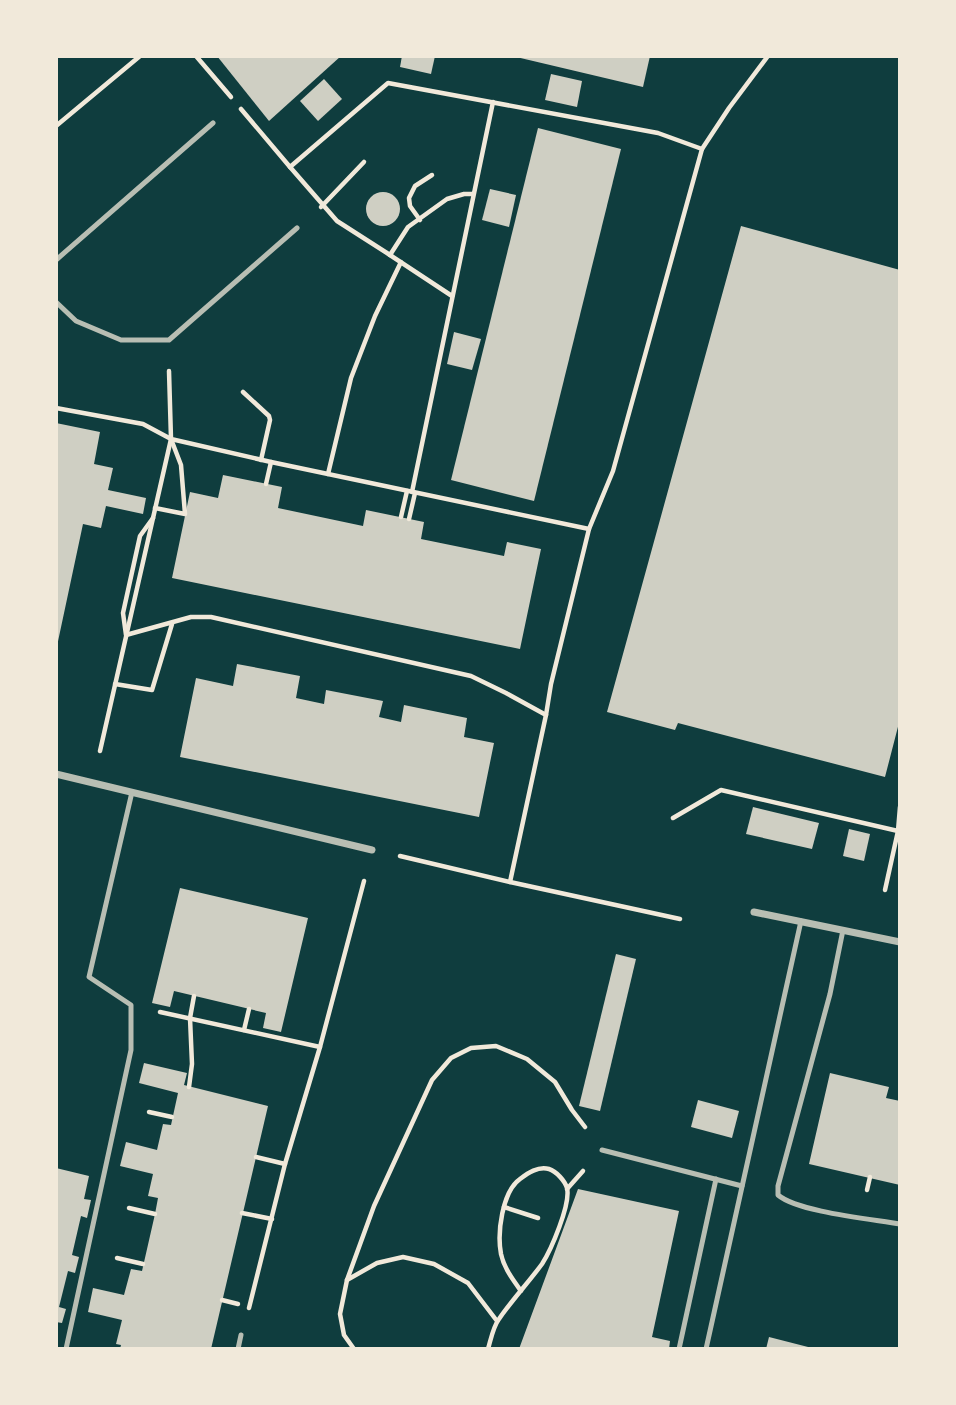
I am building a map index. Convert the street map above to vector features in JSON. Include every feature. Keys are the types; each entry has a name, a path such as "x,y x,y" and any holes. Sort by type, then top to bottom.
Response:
{"street":[{"path":"56,774 372,850"},
{"path":"754,912 900,942"}],"lane":[{"path":"56,260 213,123"},
{"path":"56,302 76,321 121,340 169,340 297,228"},
{"path":"66,1349 131,1049 131,1005 89,977 132,792"},
{"path":"706,1349 801,921"},
{"path":"843,930 830,993 778,1186 778,1195 806,1208 900,1224"},
{"path":"602,1150 742,1186"},
{"path":"679,1349 716,1179"},
{"path":"238,1349 241,1335"}],"path":[{"path":"56,126 140,56"},
{"path":"510,882 551,684 589,529 613,471 702,149 768,56"},
{"path":"452,296 337,221 290,167 388,83 658,133 702,149"},
{"path":"409,519 411,492 493,102"},
{"path":"323,205 364,162"},
{"path":"420,219 410,206 409,198 415,186 432,175"},
{"path":"390,255 408,228 447,199 473,194"},
{"path":"328,474 351,378 375,316 401,262"},
{"path":"92,783 171,439 169,340"},
{"path":"243,392 270,420 261,460"},
{"path":"56,408 143,424 171,439 261,460 589,529"},
{"path":"155,508 186,514 181,465 171,439"},
{"path":"266,484 271,462"},
{"path":"401,517 411,492"},
{"path":"126,635 123,613 140,536 153,519"},
{"path":"126,635 191,617 211,617 471,676 546,715"},
{"path":"115,684 152,690 173,623"},
{"path":"673,818 721,790 898,831"},
{"path":"885,890 898,831 900,807"},
{"path":"241,1335 285,1164 320,1047 372,850 680,919"},
{"path":"189,1087 192,1064 190,1018 194,996"},
{"path":"131,1005 320,1047"},
{"path":"244,1030 249,1009"},
{"path":"354,1349 344,1335 340,1314 347,1280 374,1206 432,1080 452,1058 471,1048 496,1046 527,1059 555,1082 602,1150"},
{"path":"152,1113 172,1117"},
{"path":"256,1157 285,1164"},
{"path":"488,1349 497,1321 521,1291 543,1262 553,1244 564,1213 567,1189 560,1177 550,1170 538,1169 527,1173 514,1183 504,1199 501,1253 508,1272 521,1291"},
{"path":"504,1207 538,1218"},
{"path":"135,1209 155,1214"},
{"path":"242,1213 272,1219"},
{"path":"347,1280 377,1263 403,1257 434,1264 468,1283 497,1321"},
{"path":"123,1259 143,1264"},
{"path":"222,1300 237,1304"}],"building":[{"path":"217,56 341,56 269,121"},
{"path":"402,56 435,56 431,74 400,67"},
{"path":"512,56 650,56 643,87"},
{"path":"551,74 582,81 577,107 545,100"},
{"path":"324,79 342,99 318,121 300,101"},
{"path":"538,128 621,149 534,501 451,480"},
{"path":"490,189 516,195 509,227 482,220"},
{"path":"383,192 395,197 400,209 395,221 383,226 371,221 366,209 371,197"},
{"path":"741,226 900,270 900,719 885,777 678,723 675,730 607,712"},
{"path":"454,332 481,339 472,370 447,364"},
{"path":"56,423 100,432 94,464 113,468 108,490 146,498 143,514 106,506 101,528 83,524 57,646"},
{"path":"223,475 282,487 278,508 363,526 366,510 424,522 421,539 504,556 507,542 541,549 520,649 172,578 190,492 218,498"},
{"path":"237,664 300,676 296,698 324,704 326,690 383,701 379,717 401,722 404,705 467,718 464,737 494,743 479,817 180,757 196,678 233,686"},
{"path":"753,807 819,823 812,849 746,834"},
{"path":"849,829 870,834 864,861 843,856"},
{"path":"180,888 308,918 281,1032 263,1028 266,1013 174,991 170,1007 152,1003"},
{"path":"616,954 636,959 600,1111 579,1106"},
{"path":"144,1063 187,1073 184,1085 268,1106 211,1349 120,1349 121,1345 116,1344 122,1320 88,1312 93,1288 124,1295 131,1269 142,1271 155,1214 158,1198 148,1196 153,1174 120,1166 126,1142 157,1150 163,1124 171,1125 178,1093 139,1083"},
{"path":"830,1073 889,1087 886,1098 900,1101 900,1185 809,1164"},
{"path":"698,1100 739,1111 732,1138 691,1127"},
{"path":"56,1168 89,1176 84,1199 91,1200 87,1218 81,1216 72,1255 79,1257 75,1273 68,1271 59,1307 66,1309 62,1323 56,1322"},
{"path":"578,1189 679,1211 652,1337 670,1341 669,1349 519,1349"},
{"path":"769,1337 812,1348 812,1349 766,1349"}]}
